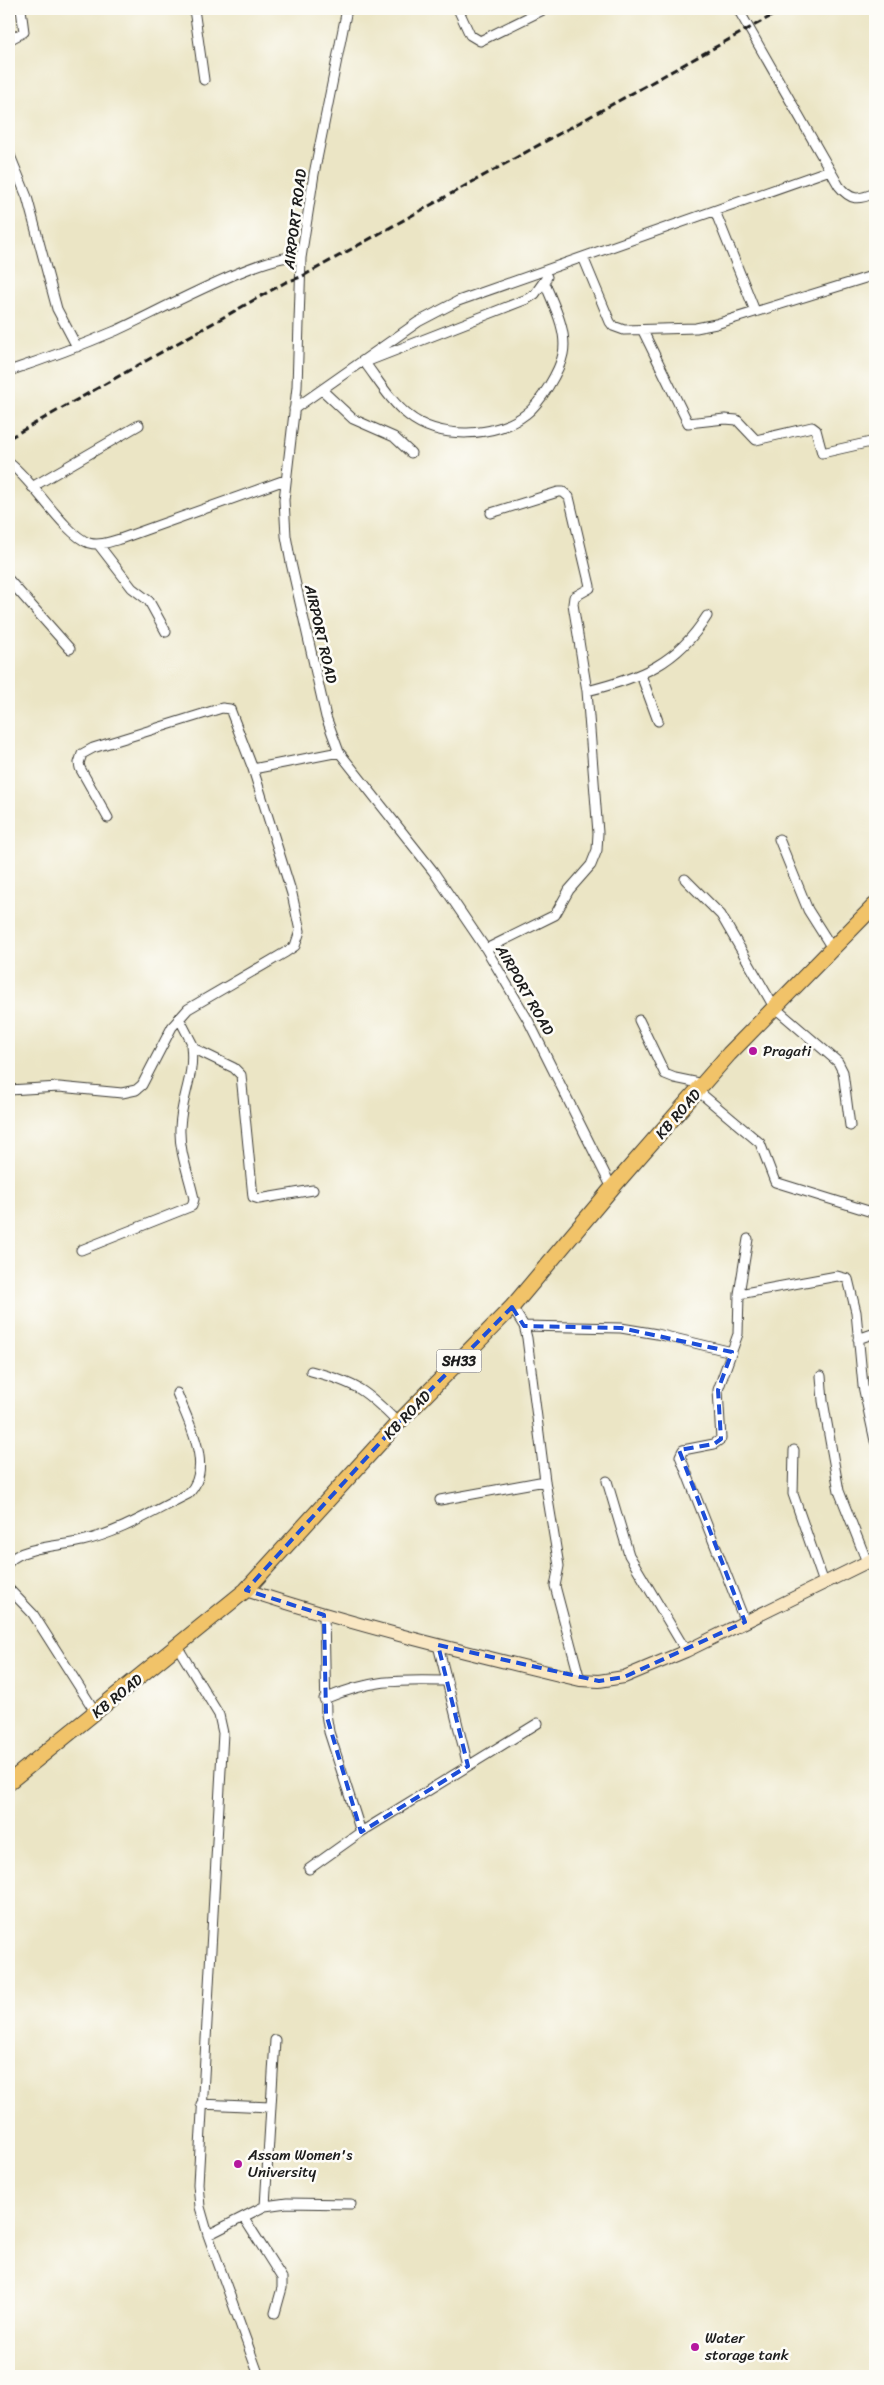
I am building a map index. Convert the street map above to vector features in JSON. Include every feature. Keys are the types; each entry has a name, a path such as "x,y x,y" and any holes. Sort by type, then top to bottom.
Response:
{"main road":[{"name":"KB ROAD","path":"9,1782 96,1714 246,1590 398,1423 512,1307 612,1188 774,1007 875,905"},
{"path":"246,1590 324,1615 438,1646 580,1680 599,1681 624,1677 686,1651 871,1560"}],"street":[{"path":"9,40 24,32 21,9"},
{"path":"194,9 204,80"},
{"name":"AIRPORT ROAD","path":"347,9 314,174 301,258 294,409 286,480 284,521 291,562 326,717 339,752 433,871 486,949 528,1020 612,1188"},
{"path":"458,9 470,35 480,41 545,9"},
{"path":"738,9 830,170 849,198 861,199 875,193"},
{"path":"9,153 27,197 57,309 77,347"},
{"path":"294,409 361,364 418,322 451,304 477,293 554,268 830,170"},
{"path":"715,211 756,311"},
{"path":"9,372 77,347 238,274 283,257 301,258"},
{"path":"583,257 613,326 643,331 696,328 875,275"},
{"path":"361,364 527,299 535,294 554,268"},
{"path":"361,364 408,416 420,422 447,431 474,432 513,422 524,416 537,404 563,354 561,327 544,281"},
{"path":"643,331 688,423 725,419 737,420 756,440 812,427 816,430 822,453 875,441"},
{"path":"322,390 353,419 394,437 411,453"},
{"path":"32,487 139,425"},
{"path":"9,463 75,534 90,543 98,544 120,539 286,480"},
{"path":"486,949 555,915 565,896 595,857 598,833 587,691 573,604 574,597 590,588 590,586 568,497 563,492 558,492 492,513"},
{"path":"98,544 132,588 149,601 166,632"},
{"path":"9,580 70,648"},
{"path":"587,691 641,675 688,644 707,616"},
{"path":"641,675 658,721"},
{"path":"9,1090 59,1087 122,1093 136,1090 142,1085 179,1018 199,1001 295,946 299,938 299,922 292,894 253,769 234,714 230,709 226,708 93,748 82,754 79,763 108,818"},
{"path":"253,769 339,752"},
{"path":"779,839 805,905 832,948"},
{"path":"686,879 721,914 774,1007 838,1062 843,1072 850,1126"},
{"path":"81,1250 188,1208 194,1203 180,1134 183,1104 193,1068 191,1045 179,1018"},
{"path":"639,1020 665,1074 701,1087 760,1143 775,1182 875,1213"},
{"path":"191,1045 198,1052 234,1068 241,1075 253,1197 260,1199 313,1190"},
{"path":"745,1622 680,1456 683,1450 714,1444 720,1439 718,1390 738,1334 739,1294 748,1239"},
{"path":"739,1294 837,1276 846,1277 850,1282 856,1312 867,1408 875,1441"},
{"path":"512,1307 524,1326 545,1481 559,1566 555,1586 580,1680"},
{"path":"524,1326 621,1328 657,1334 732,1352"},
{"path":"858,1339 875,1333"},
{"path":"311,1371 348,1382 368,1393 398,1423"},
{"path":"821,1376 823,1401 839,1491 871,1560"},
{"path":"9,1562 18,1554 83,1541 107,1534 188,1494 194,1489 200,1474 199,1458 177,1393"},
{"path":"794,1450 793,1494 824,1583"},
{"path":"440,1500 545,1481"},
{"path":"607,1481 629,1555 686,1651"},
{"path":"9,1589 33,1614 96,1714"},
{"path":"324,1615 324,1699 329,1732 361,1832"},
{"path":"177,1646 218,1715 223,1733 216,1903 201,2104 198,2184 200,2207 208,2235 259,2376"},
{"path":"438,1646 468,1766"},
{"path":"324,1699 350,1688 376,1682 447,1682"},
{"path":"309,1869 361,1832 538,1723"},
{"path":"265,2206 274,2040"},
{"path":"201,2104 270,2107"},
{"path":"208,2235 265,2206 287,2203 351,2204"},
{"path":"244,2218 282,2278 282,2288 275,2313"}],"highlighted area":[{"path":"512,1307 524,1326 621,1328 732,1352 718,1390 721,1439 714,1444 679,1450 745,1622 624,1677 599,1681 438,1645 468,1766 361,1832 326,1714 324,1615 246,1590 398,1423"}],"railway":[{"path":"9,438 286,282 301,277 784,9"}],"place":[{"name":"Pragati","path":"753,1051"},
{"name":"Assam Women's University","path":"238,2164"},
{"name":"Water storage tank","path":"695,2347"}]}
